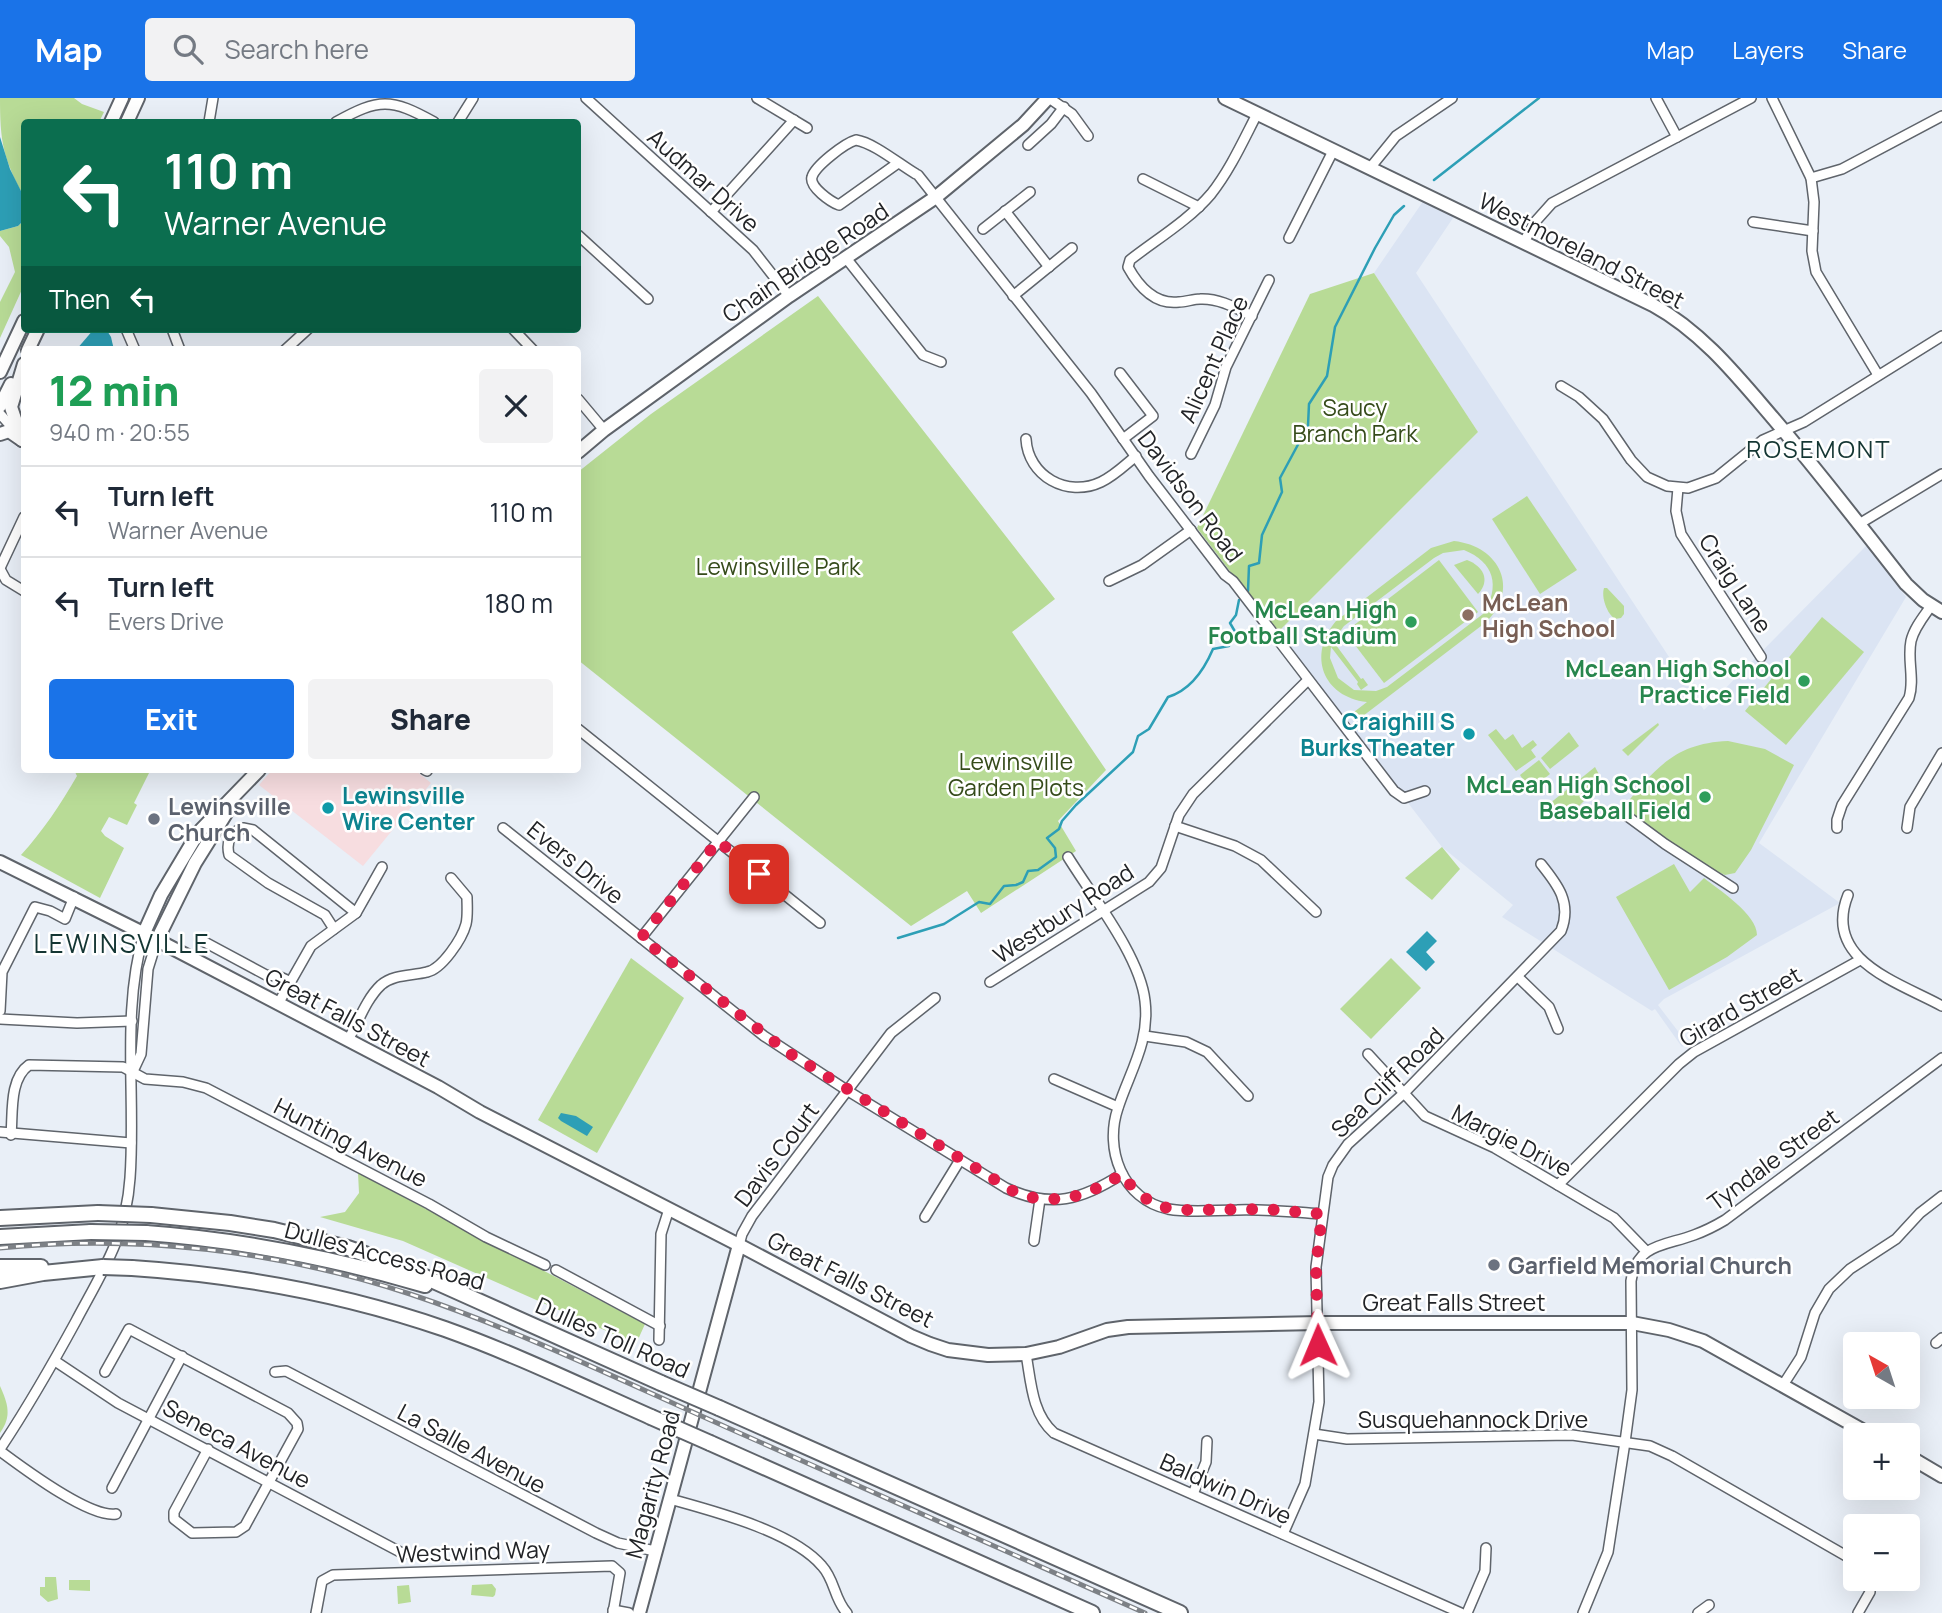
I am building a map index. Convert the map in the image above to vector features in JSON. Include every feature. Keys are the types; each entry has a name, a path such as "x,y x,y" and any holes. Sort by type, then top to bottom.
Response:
{"highway":[{"name":"Dulles Toll Road","path":"0,1216 97,1213 207,1220 274,1230 348,1248 407,1269 1180,1613"},
{"name":"Dulles Access Road","path":"0,1237 91,1232 146,1233 226,1241 328,1259 428,1286 505,1314"},
{"path":"0,1267 132,1268 210,1275 264,1283 377,1308 445,1329 651,1417 1092,1613"},
{"path":"0,1280 74,1268"},
{"path":"0,1287 43,1273"}],"main road":[{"path":"112,119 122,98"},
{"path":"128,119 138,98"},
{"name":"Chain Bridge Road","path":"581,449 789,296 936,197 1023,125 1049,98"},
{"name":"Westmoreland Street","path":"1225,98 1653,305 1673,318 1715,352 1784,430 1906,584 1937,609"},
{"path":"0,372 21,327"},
{"path":"0,406 21,362"},
{"path":"21,373 12,400 12,414 21,437"},
{"path":"0,434 13,433 21,440"},
{"path":"144,933 162,895 198,833 256,773"},
{"path":"157,940 195,863 240,792"},
{"name":"Great Falls Street","path":"1,864 144,933 480,1112 911,1336 948,1350 978,1354 1026,1354 1059,1347 1119,1327 1318,1323 1632,1323 1670,1330 1703,1342 1850,1423"},
{"name":"Magarity Road","path":"639,1613 739,1245"},
{"path":"1920,1463 1942,1476"}],"street":[{"path":"210,119 213,98"},
{"path":"460,119 474,98"},
{"name":"Audmar Drive","path":"586,98 753,250 789,296"},
{"path":"757,98 807,128"},
{"path":"1049,98 1072,114 1088,136"},
{"path":"1370,168 1396,136 1452,98"},
{"path":"1657,98 1677,137"},
{"path":"1524,242 1535,222 1552,203 1751,98"},
{"path":"1772,98 1811,178 1814,202 1812,251 1816,272 1878,375"},
{"path":"341,119 367,104 386,101 405,105 429,119"},
{"path":"1028,145 1051,124 1064,107"},
{"path":"1252,316 1213,300 1177,303 1158,300 1147,293 1128,267 1130,260 1199,207 1229,167 1257,114"},
{"path":"1811,178 1842,169 1942,116"},
{"path":"711,212 794,120"},
{"name":"Davidson Road","path":"898,163 839,205 814,186 812,181 813,174 825,161 853,141 863,142 898,163 918,175 1091,393 1225,575 1233,581 1399,795 1404,798 1425,790"},
{"path":"1289,238 1333,150"},
{"path":"1143,179 1199,207"},
{"path":"982,229 1030,192"},
{"path":"1005,211 1049,267"},
{"path":"1753,222 1813,231"},
{"path":"581,237 648,299"},
{"path":"1013,296 1072,248"},
{"path":"846,258 923,355 941,362"},
{"name":"Alicent Place","path":"1191,454 1215,405 1226,367 1269,280"},
{"path":"289,346 303,333"},
{"path":"517,333 529,346"},
{"path":"1560,386 1579,397 1603,419 1631,460 1647,477 1657,483 1678,488 1707,483 1763,440 1804,422 1942,335"},
{"path":"1120,373 1153,416 1123,439"},
{"path":"581,403 604,430"},
{"path":"0,414 21,440"},
{"path":"1026,439 1029,457 1041,474 1070,487 1100,482 1136,456"},
{"path":"1859,524 1942,474"},
{"name":"Craig Lane","path":"1678,488 1676,511 1681,534 1761,657"},
{"path":"21,524 0,569 6,580 21,588"},
{"path":"1109,581 1142,565 1191,530"},
{"path":"1837,828 1842,805 1909,698 1912,677 1910,643 1916,627 1937,609"},
{"name":"Westbury Road","path":"990,982 1155,876 1165,859 1175,826 1193,794 1308,681"},
{"path":"581,731 820,923"},
{"path":"1907,828 1910,807 1942,753"},
{"path":"641,938 754,797"},
{"path":"1623,813 1733,888"},
{"path":"217,826 231,836"},
{"path":"1175,826 1235,846 1261,860 1316,912"},
{"path":"334,929 324,915 268,883 229,855 227,847 231,836 243,828 253,830 356,913"},
{"name":"Evers Drive","path":"503,828 764,1036 1006,1188 1040,1199 1066,1200 1103,1186 1122,1174"},
{"path":"1068,857 1138,972 1145,1002 1145,1036 1138,1061 1118,1107 1114,1127 1113,1146 1122,1174 1145,1199 1166,1208 1264,1209 1322,1214"},
{"name":"Sea Cliff Road","path":"1283,1534 1305,1484 1319,1402 1316,1267 1328,1177 1340,1154 1556,939 1564,923 1563,895 1541,864"},
{"path":"278,1004 311,946 356,913 383,867"},
{"path":"348,1040 373,995 383,984 414,972 425,973 439,968 454,947 466,924 467,897 451,878"},
{"path":"1848,895 1842,924 1848,944 1860,960 1942,1006"},
{"path":"0,1011 2,972 34,907 65,919 74,897"},
{"path":"116,1514 107,1515 73,1499 33,1476 0,1450 55,1361 119,1240 125,1222 131,1143 135,974 144,933"},
{"path":"199,939 266,975 289,981"},
{"path":"132,1073 141,1054 147,977 157,940"},
{"name":"Girard Street","path":"1558,1185 1679,1063 1694,1052 1860,960"},
{"path":"1519,978 1549,1007 1558,1029"},
{"name":"Davis Court","path":"739,1245 752,1216 891,1034 935,998"},
{"path":"0,1019 77,1023 132,1021"},
{"path":"1145,1036 1186,1042 1207,1052 1248,1096"},
{"name":"Margie Drive","path":"1368,1054 1416,1108 1434,1122 1495,1148 1614,1217 1646,1251"},
{"name":"Tyndale Street","path":"1646,1251 1696,1235 1725,1220 1942,1058"},
{"name":"Hunting Avenue","path":"12,1135 16,1082 21,1071 29,1065 123,1067 145,1080 183,1082 206,1088 429,1204 485,1237 545,1265"},
{"path":"1054,1079 1118,1107"},
{"path":"0,1132 131,1143"},
{"path":"925,1217 960,1160"},
{"path":"1783,1385 1801,1357 1815,1313 1829,1289 1850,1269 1896,1239 1920,1213 1942,1196"},
{"path":"1034,1241 1040,1199"},
{"path":"659,1340 661,1234 669,1209"},
{"path":"1583,1613 1608,1552 1632,1390 1632,1272 1646,1251"},
{"path":"556,1270 660,1326"},
{"path":"105,1372 128,1329 293,1417 297,1423 298,1429 241,1530 192,1533 174,1519 174,1512 208,1449"},
{"name":"Baldwin Drive","path":"1026,1354 1037,1411 1054,1433 1461,1613"},
{"path":"112,1488 182,1356"},
{"name":"Seneca Avenue","path":"55,1361 108,1397 404,1554"},
{"name":"La Salle Avenue","path":"275,1372 286,1371 596,1533 618,1543 655,1551"},
{"name":"Susquehannock Drive","path":"1314,1434 1347,1439 1572,1435 1650,1446 1843,1554"},
{"path":"1193,1494 1206,1462 1207,1441"},
{"path":"670,1499 742,1520 793,1544 823,1566 833,1584 836,1598 847,1613"},
{"path":"1467,1613 1485,1571 1486,1548"},
{"name":"Westwind Way","path":"316,1613 322,1581 333,1575 612,1566 620,1573 613,1612 629,1613"},
{"path":"1858,1613 1870,1591"},
{"path":"1698,1613 1709,1605"}],"shaded area":[{"name":"McLean High School","path":"1426,197 1457,212 1416,273 1704,710 1866,546 1906,597 1759,843 1840,903 1664,999 1658,1005 1687,1043 1682,1047 1655,1009 1652,1011 1502,917 1513,905 1442,847 1277,633 1478,432 1374,273"},
{"path":"269,773 419,773 431,783 363,866 259,785"}],"green space":[{"path":"0,98 74,98 104,112 100,119 21,119 21,191 4,149"},
{"path":"21,223 21,292 0,338 0,302 15,272 9,247 0,236 0,231"},
{"name":"Saucy Branch Park","path":"1374,273 1478,432 1277,633 1197,528 1310,294"},
{"name":"Lewinsville Park","path":"818,296 1055,599 1012,632 1106,770 1058,821 1076,851 981,913 967,891 911,926 581,662 581,470 651,414"},
{"path":"1527,496 1577,570 1540,594 1492,519"},
{"path":"1454,541 1483,551 1494,560 1500,572 1502,597 1485,623 1359,719 1354,712 1367,702 1340,692 1330,683 1324,672 1322,647 1327,634 1336,621 1431,548","holes":["1464,550 1482,561 1492,576 1492,594 1483,614 1387,687 1376,691 1354,690 1338,678 1330,658 1331,647 1358,682 1361,690 1368,685 1333,641 1344,626 1443,553"]},
{"name":"McLean High Football Stadium","path":"1439,560 1478,612 1384,683 1345,632"},
{"path":"1467,560 1483,574 1484,584 1478,594 1454,565"},
{"path":"1604,588 1624,606 1621,618 1615,619 1607,609 1603,596"},
{"name":"McLean High School Practice Field","path":"1822,617 1864,652 1786,745 1745,711"},
{"path":"1658,723 1628,756 1622,750"},
{"path":"1496,729 1505,740 1513,734 1522,748 1533,740 1537,745 1531,750 1536,757 1516,771 1488,735"},
{"path":"1569,732 1579,746 1550,769 1541,758"},
{"name":"McLean High School Baseball Field","path":"1728,741 1765,749 1794,765 1751,850 1735,873 1725,875 1698,863 1622,809 1655,771 1679,753 1709,743"},
{"path":"1539,760 1550,774 1530,790 1520,775"},
{"path":"1595,767 1603,782 1563,822 1549,804"},
{"path":"76,773 149,773 134,803 137,805 127,825 109,817 101,831 124,848 100,898 21,855 44,827 77,776"},
{"path":"1442,847 1460,869 1432,900 1405,878"},
{"path":"1674,864 1690,892 1704,878 1744,911 1751,919 1757,935 1727,957 1669,990 1616,897"},
{"path":"631,958 684,998 597,1153 538,1120"},
{"path":"1391,958 1421,988 1371,1039 1340,1009"},
{"path":"358,1173 645,1324 636,1344 403,1241 320,1217 345,1212 359,1193"},
{"path":"0,1386 8,1410 0,1433"},
{"path":"45,1577 56,1577 58,1599 48,1602 40,1595 40,1587 45,1587"},
{"path":"69,1580 90,1580 90,1591 69,1590"},
{"path":"492,1584 496,1589 493,1597 471,1595 472,1585"},
{"path":"409,1585 411,1602 398,1604 397,1586"}],"water":[{"path":"0,137 10,169 21,191 21,223 0,231"},
{"path":"91,333 108,333 113,346 79,346"},
{"path":"1427,931 1437,941 1426,952 1435,962 1426,971 1406,952"},
{"path":"561,1113 576,1116 593,1127 587,1136 561,1121 558,1118"}],"waterway":[{"path":"1434,180 1539,98"},
{"path":"1248,591 1249,566 1259,563 1262,535 1282,492 1280,478 1308,426 1309,404 1327,376 1335,327 1375,248 1394,215 1404,206"},
{"path":"898,938 944,924 979,902 990,904 1004,886 1023,882 1028,871 1038,870 1056,857 1055,848 1047,838 1059,829 1062,821 1076,805 1133,752 1138,736 1149,729 1168,697 1183,690 1196,678 1213,649 1229,646 1229,642 1237,635 1230,623 1236,615 1239,600"}],"railway":[{"path":"0,1248 104,1243 208,1250 310,1267 410,1294 569,1357 1145,1613"}],"place":[{"name":"McLean High School","path":"1468,615"},
{"name":"McLean High Football Stadium","path":"1411,622"},
{"name":"McLean High School Practice Field","path":"1804,681"},
{"name":"Craighill S Burks Theater","path":"1469,734"},
{"name":"McLean High School Baseball Field","path":"1705,797"},
{"name":"Lewinsville Wire Center","path":"328,808"},
{"name":"Lewinsville Church","path":"154,819"},
{"name":"Garfield Memorial Church","path":"1494,1265"}],"district":[{"name":"ROSEMONT","path":"1819,448"},
{"name":"LEWINSVILLE","path":"122,943"}],"route":[{"path":"759,874 718,841 641,938 789,1053 1018,1194 1031,1198 1066,1200 1091,1193 1122,1174 1128,1184 1145,1199 1166,1208 1264,1209 1322,1214 1316,1267 1318,1345"}],"park label":[{"name":"Lewinsville Garden Plots","path":"1016,774"}]}
